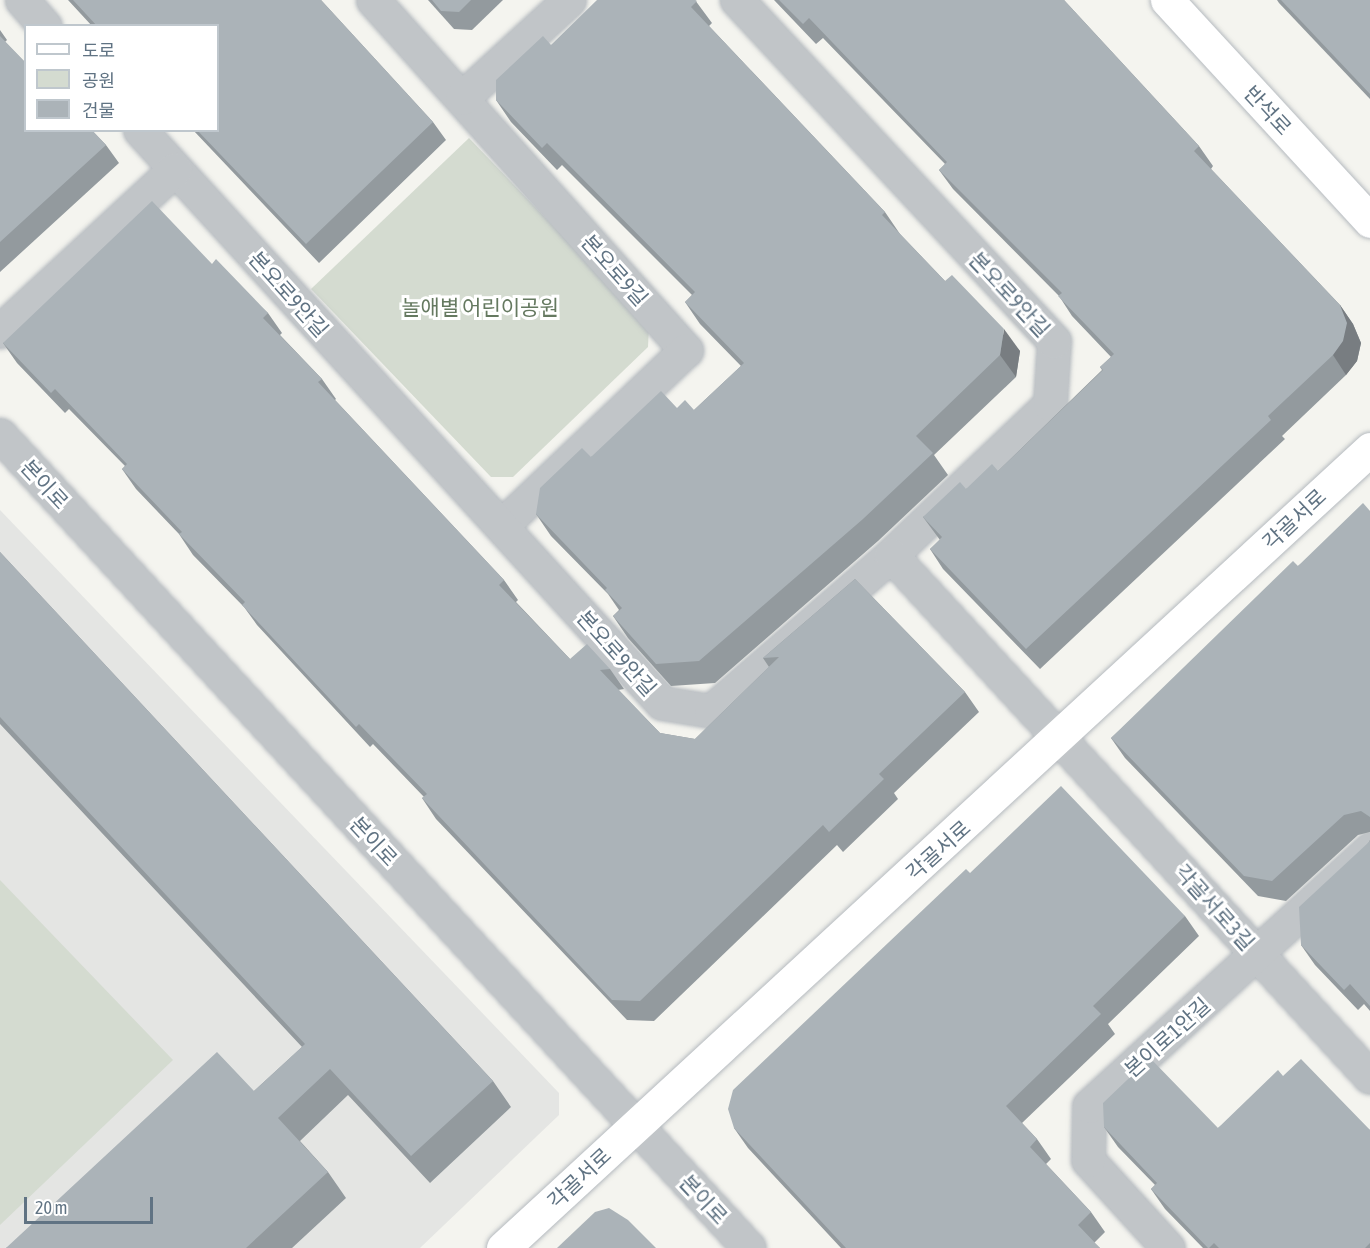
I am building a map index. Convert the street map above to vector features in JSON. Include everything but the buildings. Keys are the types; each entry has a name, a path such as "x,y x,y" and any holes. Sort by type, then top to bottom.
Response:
{"street":[{"path":"22,0 43,24"},
{"name":"본오로9길","path":"373,0 686,350 501,526"},
{"path":"462,98 568,0"},
{"name":"본오로9안길","path":"142,132 662,704 711,711 891,555 1050,404 1054,341 737,0"},
{"name":"반석로","path":"1167,0 1368,214"},
{"path":"0,331 175,169"},
{"name":"본이로","path":"0,435 749,1248"},
{"name":"각골서로","path":"503,1248 1370,449"},
{"name":"각골서로3길","path":"891,555 1370,1077"},
{"name":"본이로1안길","path":"1168,1248 1088,1160 1089,1106 1258,954 1370,849"}],"shaded area":[{"path":"0,510 559,1093 559,1115 420,1248 0,1248"}],"green space":[{"name":"놀애별 어린이공원","path":"469,138 649,326 648,347 513,477 491,477 311,289"},
{"path":"0,880 173,1060 0,1225"}]}
